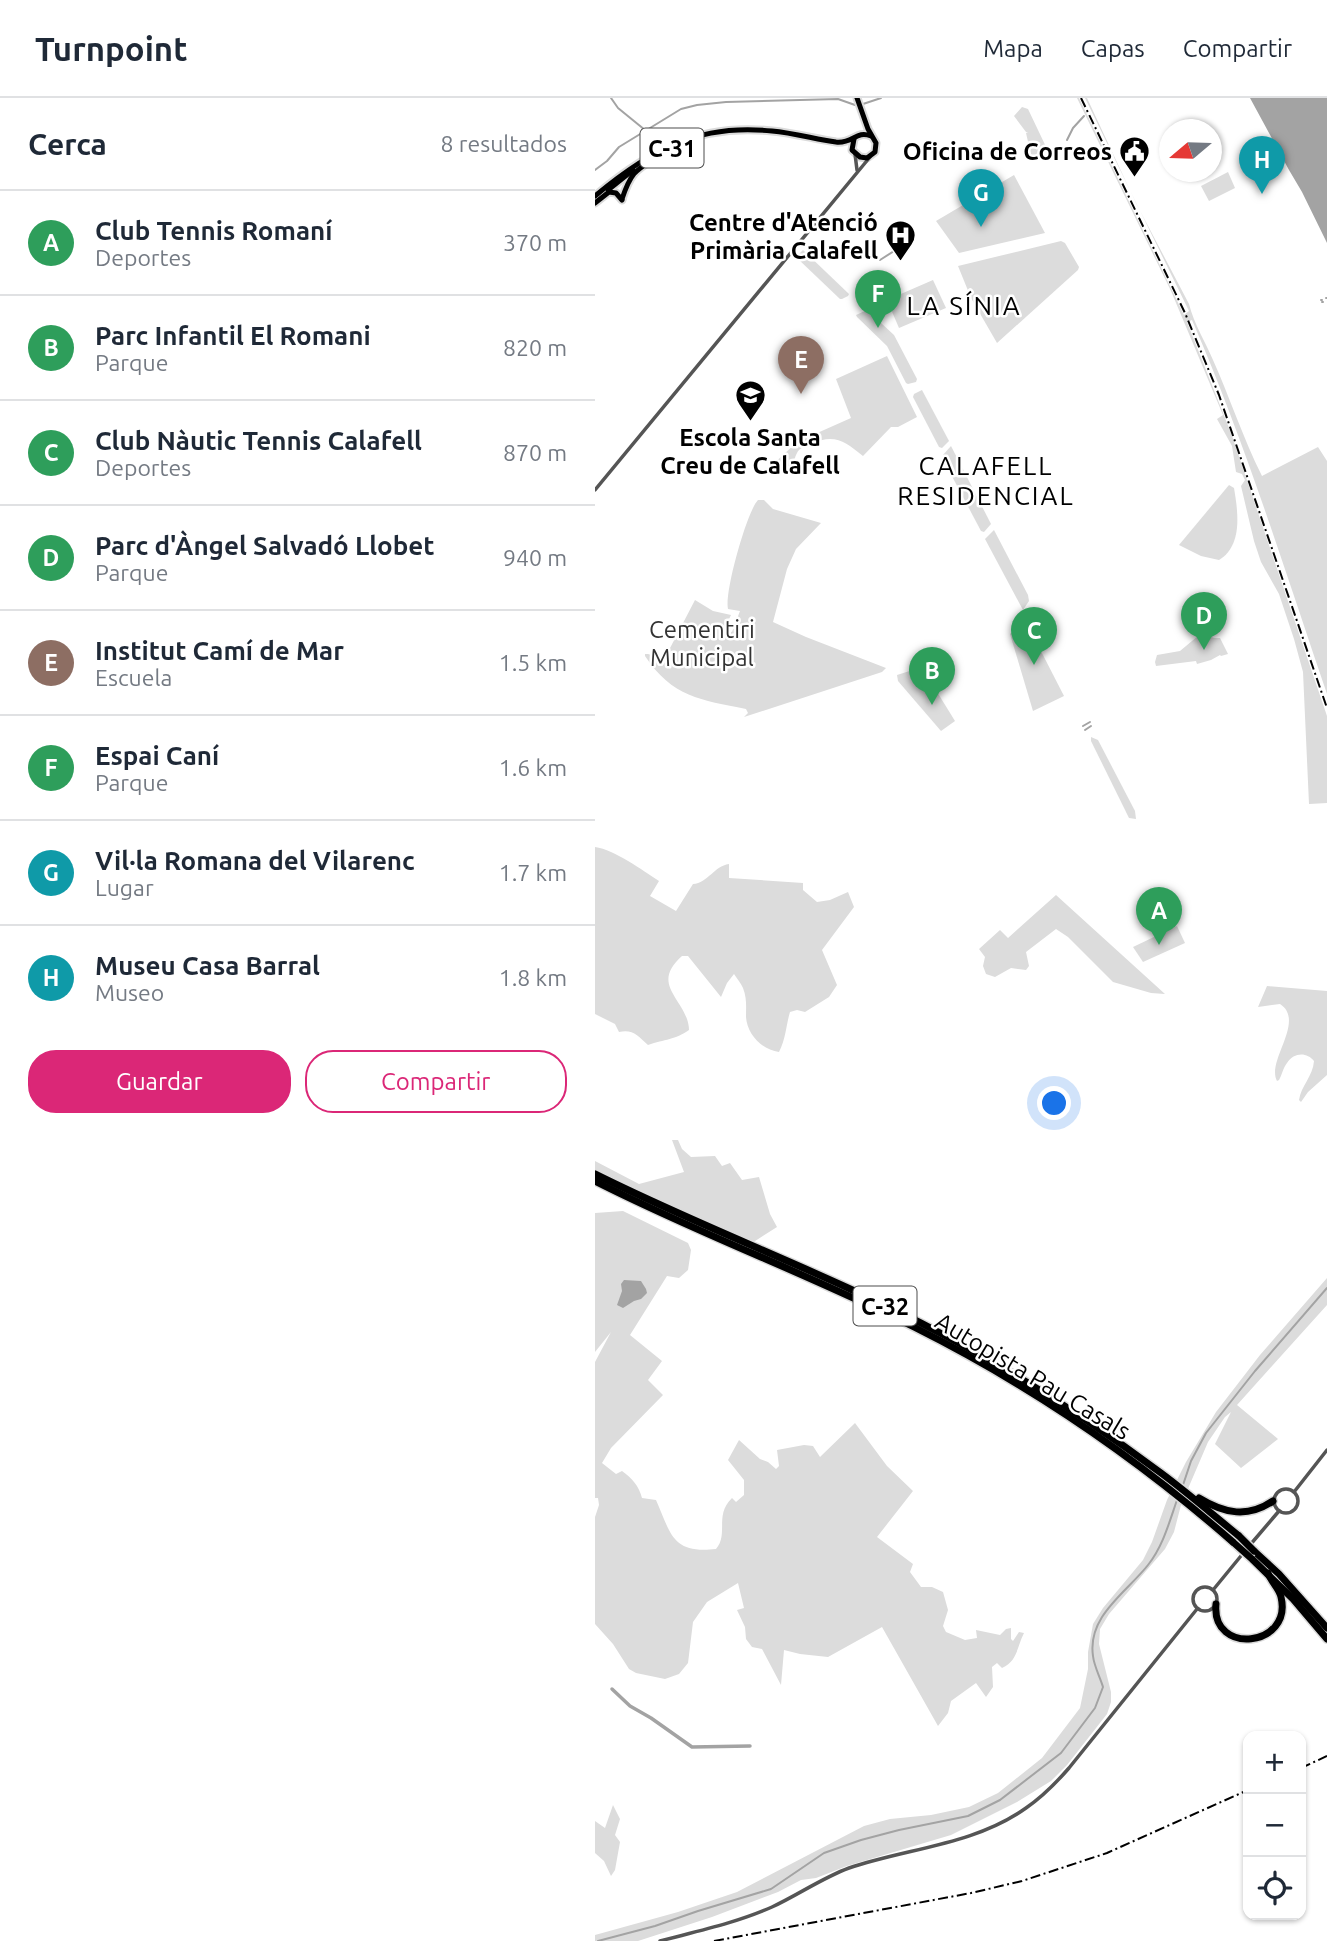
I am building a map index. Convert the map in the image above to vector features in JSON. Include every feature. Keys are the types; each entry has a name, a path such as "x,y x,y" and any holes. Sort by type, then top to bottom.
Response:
{"highway":[{"name":"Autopista Pau Casals","path":"595,1174 941,1333 1054,1399 1156,1474 1170,1479 1253,1555 1279,1574 1327,1639"},
{"name":"Autopista Pau Casals","path":"595,1181 938,1339 1063,1412 1193,1499"},
{"path":"1193,1499 1220,1509 1248,1512 1261,1509 1273,1501"},
{"name":"Autopista Pau Casals","path":"1253,1555 1268,1573 1327,1628"},
{"path":"1216,1604 1220,1626 1229,1634 1246,1640 1265,1636 1277,1625 1282,1606 1281,1596 1268,1573"}],"main road":[{"path":"857,99 876,143 872,156"},
{"path":"854,152 854,139 861,134 863,124 861,112"},
{"name":"C-31","path":"618,181 663,153 695,139 733,130"},
{"name":"C-31","path":"595,200 635,164 668,146 705,134 733,130 770,130 828,141 863,158 872,156"},
{"path":"861,134 871,136"},
{"name":"C-31","path":"828,141 845,143 854,139"},
{"path":"595,200 639,163 668,146"},
{"path":"618,181 622,199 630,177 663,153"},
{"path":"618,181 622,182 625,189"},
{"path":"595,200 609,192 616,193 622,200"}],"street":[{"path":"854,152 857,172"},
{"path":"595,490 872,156"},
{"path":"1294,1492 1327,1450"},
{"path":"1289,1489 1294,1492 1298,1500 1295,1509 1286,1513 1279,1511 1273,1501 1275,1495 1281,1490 1289,1489"},
{"path":"1213,1590 1279,1511"},
{"path":"1204,1587 1213,1590 1217,1597 1216,1604 1205,1612 1197,1609 1193,1601 1196,1591 1204,1587"},
{"path":"660,1941 733,1923 847,1869 960,1839 993,1827 1025,1809 1069,1768 1197,1609"}],"green space":[{"path":"1077,98 1184,315 1189,311 1140,210 1189,304 1262,476 1318,447 1327,461 1327,694 1229,412 1192,320 1187,322 1231,433 1327,716 1327,803 1309,804 1303,672 1279,594 1261,562 1254,541 1241,486 1245,480 1242,474 1236,472 1232,446 1217,419 1223,415 1171,291"},
{"path":"1085,98 1087,98 1130,191"},
{"path":"1022,107 1028,109 1048,151 1032,159 1026,133 1028,132 1014,116"},
{"path":"1228,172 1235,188 1209,201 1201,186 1209,182 1222,182 1222,175"},
{"path":"1014,175 1045,233 959,253 936,221"},
{"path":"1061,241 1065,243 1079,267 1078,270 997,343 971,298 958,266"},
{"path":"803,250 849,294 848,296 840,299 797,258"},
{"path":"933,280 946,308 899,328 887,300"},
{"path":"867,310 894,335 917,379 916,382 906,383 887,346 857,317 856,315"},
{"path":"887,356 917,417 898,427 891,427 863,456 839,440 826,439 799,450 790,474 769,468 797,442 851,418 836,379"},
{"path":"922,390 949,441 942,448 939,447 913,397"},
{"path":"951,446 991,524 984,532 981,531 945,463 943,455"},
{"path":"1229,485 1234,488 1237,527 1227,554 1219,560 1201,556 1179,545"},
{"name":"Cementiri Municipal","path":"758,500 764,500 773,509 821,523 796,549 787,569 773,622 886,668 882,672 744,717 748,713 746,709 701,699 677,688 655,670 645,654 666,660 695,600 713,611 731,615 724,629 732,632 740,611 728,609 729,587 743,535"},
{"path":"994,530 1028,595 1029,601 1023,610 985,539"},
{"path":"1025,620 1064,696 1033,711 1010,634"},
{"path":"1204,634 1220,638 1228,654 1197,664 1196,661 1156,666 1157,655 1180,651"},
{"path":"919,668 955,721 941,731 898,681 897,675"},
{"path":"1091,737 1098,740 1135,811 1136,819 1129,818"},
{"path":"595,847 620,856 659,881 650,896 676,911 693,884 703,881 719,868 729,864 729,878 803,883 803,890 817,902 848,892 854,907 822,950 837,985 829,997 805,1012 790,1012 779,1052 773,1051 761,1045 752,1035 747,1023 744,992 734,974 721,997 688,956 682,956 669,973 668,981 687,1019 689,1030 674,1038 648,1045 632,1032 619,1032 615,1024 595,1014"},
{"path":"1056,895 1165,994 1151,993 1113,982 1068,937 1056,929 1026,952 1029,966 1026,970 1011,968 995,977 986,974 983,966 985,957 979,949 1000,930 1008,938"},
{"path":"1177,926 1185,943 1143,962 1133,947"},
{"path":"1267,986 1327,991 1327,1075 1301,1102 1300,1095 1314,1061 1304,1055 1293,1057 1277,1081 1276,1063 1288,1031 1289,1020 1287,1011 1280,1004 1258,1007"},
{"path":"672,1140 678,1140 682,1149 691,1157 715,1156 722,1166 730,1163 742,1180 759,1177 770,1214 777,1227 752,1243 595,1170 595,1161 639,1184 684,1172"},
{"path":"623,1211 688,1243 691,1250 688,1270 679,1278 667,1276 630,1335 662,1361 648,1380 663,1395 611,1448 602,1463 616,1474 622,1471 629,1476 642,1498 656,1500 670,1532 682,1545 701,1550 716,1549 720,1543 722,1518 727,1504 732,1498 736,1502 744,1495 744,1480 728,1460 739,1440 776,1469 779,1466 777,1450 813,1446 820,1457 855,1423 887,1466 913,1491 877,1537 913,1564 910,1572 921,1587 932,1587 943,1592 948,1610 943,1626 946,1632 965,1640 977,1638 976,1630 1000,1635 1011,1628 1013,1641 1019,1632 1024,1633 1011,1661 1002,1668 997,1663 992,1667 993,1687 986,1697 976,1683 951,1701 948,1713 938,1726 882,1627 828,1657 784,1650 781,1685 762,1649 752,1647 746,1639 745,1627 737,1610 744,1608 738,1583 707,1602 693,1622 688,1663 679,1674 665,1679 629,1669 613,1644 595,1624 595,1517 599,1505 598,1498 595,1498 595,1362 611,1332 595,1352 595,1213"},
{"path":"1327,1278 1327,1305 1237,1405 1278,1439 1241,1468 1215,1444 1231,1412 1208,1442 1165,1549 1109,1614 1100,1629 1099,1644 1111,1692 1107,1714 1051,1781 1017,1802 951,1835 816,1878 801,1880 778,1892 712,1917 638,1941 595,1941 595,1935 737,1892 864,1826 890,1819 931,1815 969,1807 998,1793 1042,1758 1080,1708 1093,1624 1143,1560 1167,1500 1186,1462 1216,1412 1260,1355"},
{"path":"613,1805 620,1819 615,1835 620,1842 615,1870 611,1876 604,1861 595,1853 595,1821 605,1828"}],"shaded area":[{"path":"1250,98 1327,98 1327,243 1302,192"},
{"path":"624,1280 641,1281 647,1293 623,1308 617,1305"}],"waterway":[{"path":"611,98 618,108 645,130"},
{"path":"863,104 881,98"},
{"path":"595,170 619,147 681,109 726,102 838,99 855,105"},
{"path":"1067,140 1084,116"},
{"path":"880,260 905,244"},
{"path":"1083,726 1090,722"},
{"path":"1085,730 1091,726"},
{"path":"1183,1485 1191,1461 1206,1433 1255,1371 1327,1288"},
{"path":"598,1941 771,1889 824,1853 861,1840 968,1816 1000,1800 1061,1753 1095,1708 1103,1687 1093,1656 1096,1629 1110,1606 1153,1558 1177,1500"},
{"path":"612,1689 630,1706 692,1747 750,1746"}],"railway":[{"path":"1081,98 1185,313 1219,395 1327,708"},
{"path":"1306,1766 1327,1756"},
{"path":"714,1941 1022,1881 1107,1853 1243,1792"}],"place":[{"name":"Oficina de Correos","path":"1135,178"},
{"name":"Museu Casa Barral","path":"1262,194"},
{"name":"Vil·la Romana del Vilarenc","path":"981,227"},
{"name":"Centre d'Atenció Primària Calafell","path":"901,263"},
{"name":"Espai Caní","path":"878,328"},
{"name":"Institut Camí de Mar","path":"801,394"},
{"name":"Escola Santa Creu de Calafell","path":"750,422"},
{"name":"Parc d'Àngel Salvadó Llobet","path":"1204,650"},
{"name":"Club Nàutic Tennis Calafell","path":"1034,665"},
{"name":"Parc Infantil El Romani","path":"932,705"},
{"name":"Club Tennis Romaní","path":"1159,945"}],"district":[{"name":"LA SÍNIA","path":"964,305"},
{"name":"CALAFELL RESIDENCIAL","path":"986,480"}]}
